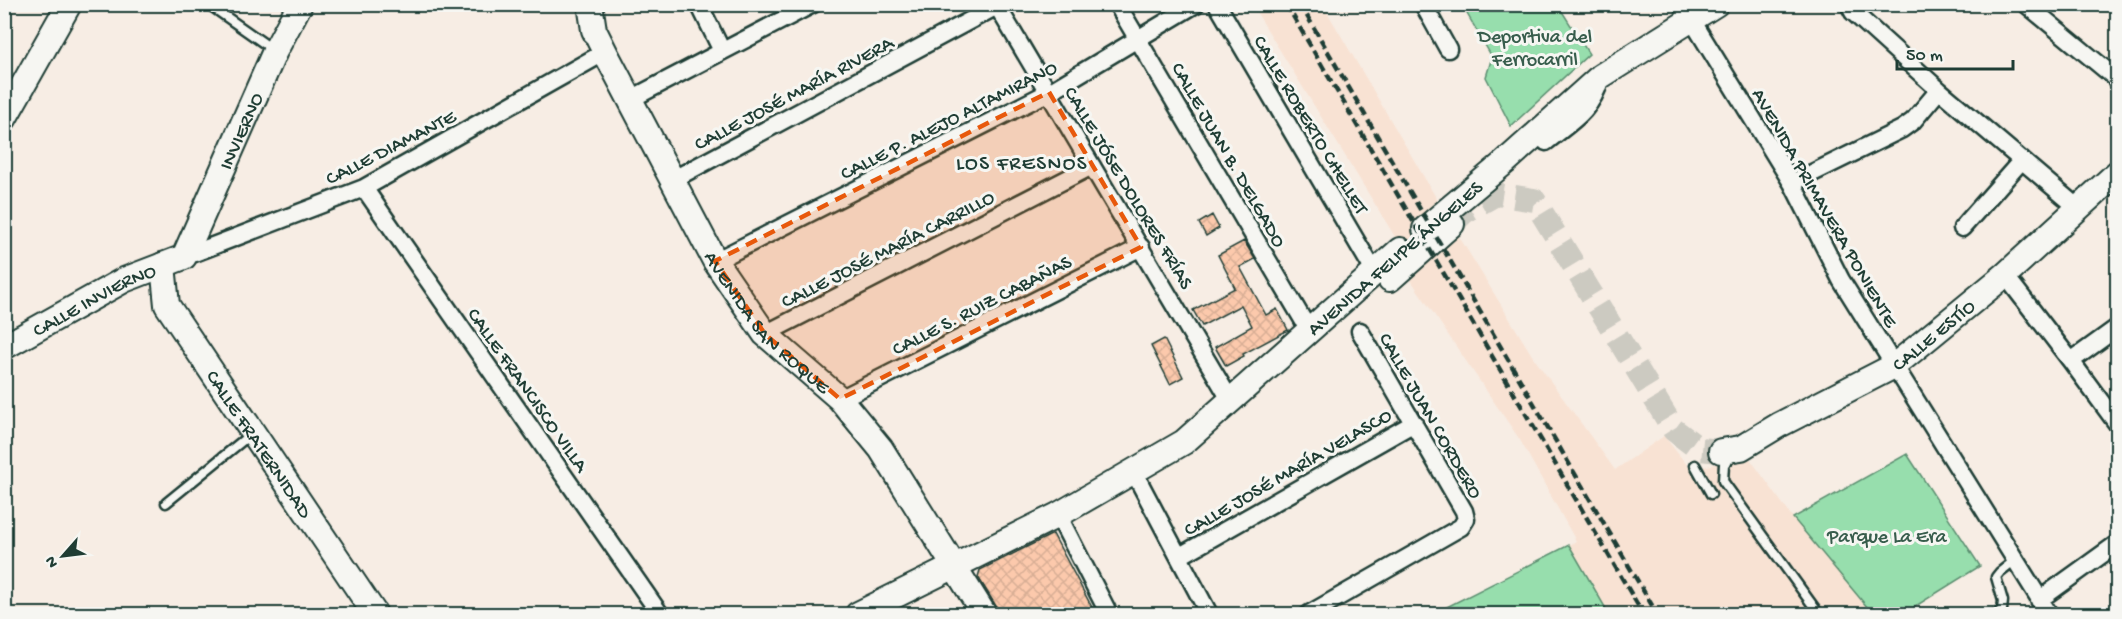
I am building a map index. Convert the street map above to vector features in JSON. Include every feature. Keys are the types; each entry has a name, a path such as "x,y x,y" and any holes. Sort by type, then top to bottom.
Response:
{"street":[{"path":"7,105 69,4"},
{"name":"INVIERNO","path":"174,261 300,4"},
{"name":"AVENIDA SAN ROQUE","path":"590,4 594,30 604,52 715,261 765,334 840,399 881,449 984,615"},
{"path":"699,4 722,51"},
{"path":"629,100 813,4"},
{"name":"CALLE JUAN B. DELGADO","path":"1117,4 1306,325"},
{"name":"CALLE P. ALEJO ALTAMIRANO","path":"715,261 1049,92 1196,4"},
{"name":"CALLE ROBERTO CHELLET","path":"1217,4 1371,266"},
{"path":"1423,4 1448,49"},
{"name":"AVENIDA FELIPE ÁNGELES","path":"858,615 1058,515 1185,442 1401,249 1601,76 1687,13 1716,4"},
{"path":"1849,4 1853,12 1939,90 2078,208"},
{"path":"2026,4 2118,80"},
{"name":"CALLE JÓSE DOLORES FRÍAS","path":"997,5 1225,391"},
{"name":"CALLE JOSÉ MARÍA RIVERA","path":"672,180 997,5"},
{"name":"AVENIDA PRIMAVERA PONIENTE","path":"1687,13 1792,183 1840,280 2049,615"},
{"name":"CALLE DIAMANTE","path":"174,261 364,188 604,52"},
{"path":"1546,142 1588,107 1596,93 1601,76"},
{"path":"1792,183 1902,129 1913,121 1939,90"},
{"path":"1962,228 2022,160"},
{"name":"CALLE JOSÉ MARÍA CARRILLO","path":"765,334 1092,165"},
{"name":"CALLE ESTÍO","path":"1731,449 1894,366 2005,275 2118,172"},
{"name":"CALLE FRANCISCO VILLA","path":"364,188 660,615"},
{"name":"AVENIDA FELIPE ÁNGELES","path":"1112,485 1187,456 1452,224"},
{"name":"CALLE S. RUIZ CABAÑAS","path":"840,399 1141,247"},
{"name":"CALLE INVIERNO","path":"4,347 124,280 174,261"},
{"name":"CALLE FRATERNIDAD","path":"174,261 167,305 375,615"},
{"path":"2005,275 2118,425"},
{"path":"2071,360 2118,327"},
{"name":"CALLE JUAN CORDERO","path":"1309,615 1461,527 1466,519 1464,511 1360,331"},
{"name":"CALLE JOSÉ MARÍA VELASCO","path":"1180,556 1414,423"},
{"path":"1136,476 1180,556 1204,613"},
{"path":"1058,515 1109,615"},
{"path":"2040,600 2118,543"}],"lane":[{"path":"208,4 275,51"},
{"path":"166,503 252,433"},
{"path":"1731,449 1724,464 1723,481 1819,615"},
{"path":"1695,465 1711,494"},
{"path":"1996,615 2002,610 2003,601 1996,577 2015,560"}],"highlighted area":[{"path":"1049,92 1141,247 840,399 765,334 715,261"}],"shaded area":[{"path":"1252,5 1323,5 1455,230 1533,357 1615,470 1664,436 1691,470 1748,456 1793,518 1873,614 1609,614 1569,545 1576,541 1520,440 1408,276 1411,265 1394,235"}],"green space":[{"name":"Deportiva del Ferrocarril","path":"1462,5 1558,5 1589,54 1511,126 1486,77 1492,57"},
{"name":"Parque La Era","path":"1907,454 1980,566 1903,614 1873,614 1793,518"},
{"path":"1569,545 1609,614 1433,614"}],"building":[{"path":"1212,215 1219,228 1206,236 1199,223"},
{"path":"1244,241 1255,259 1240,267 1266,315 1277,309 1288,330 1243,354 1244,356 1226,366 1215,347 1252,326 1241,305 1202,326 1193,310 1235,288 1218,255"},
{"path":"1164,339 1183,377 1170,384 1151,346"},
{"path":"1053,534 1096,615 998,615 996,606 978,577 980,570"}],"tunnel":[{"path":"1452,224 1464,212 1496,194 1534,200 1674,430 1699,449 1721,451"}],"railway":[{"path":"1286,4 1643,614"},
{"path":"1300,4 1657,614"}],"district":[{"name":"LOS FRESNOS","path":"1022,162"}]}
